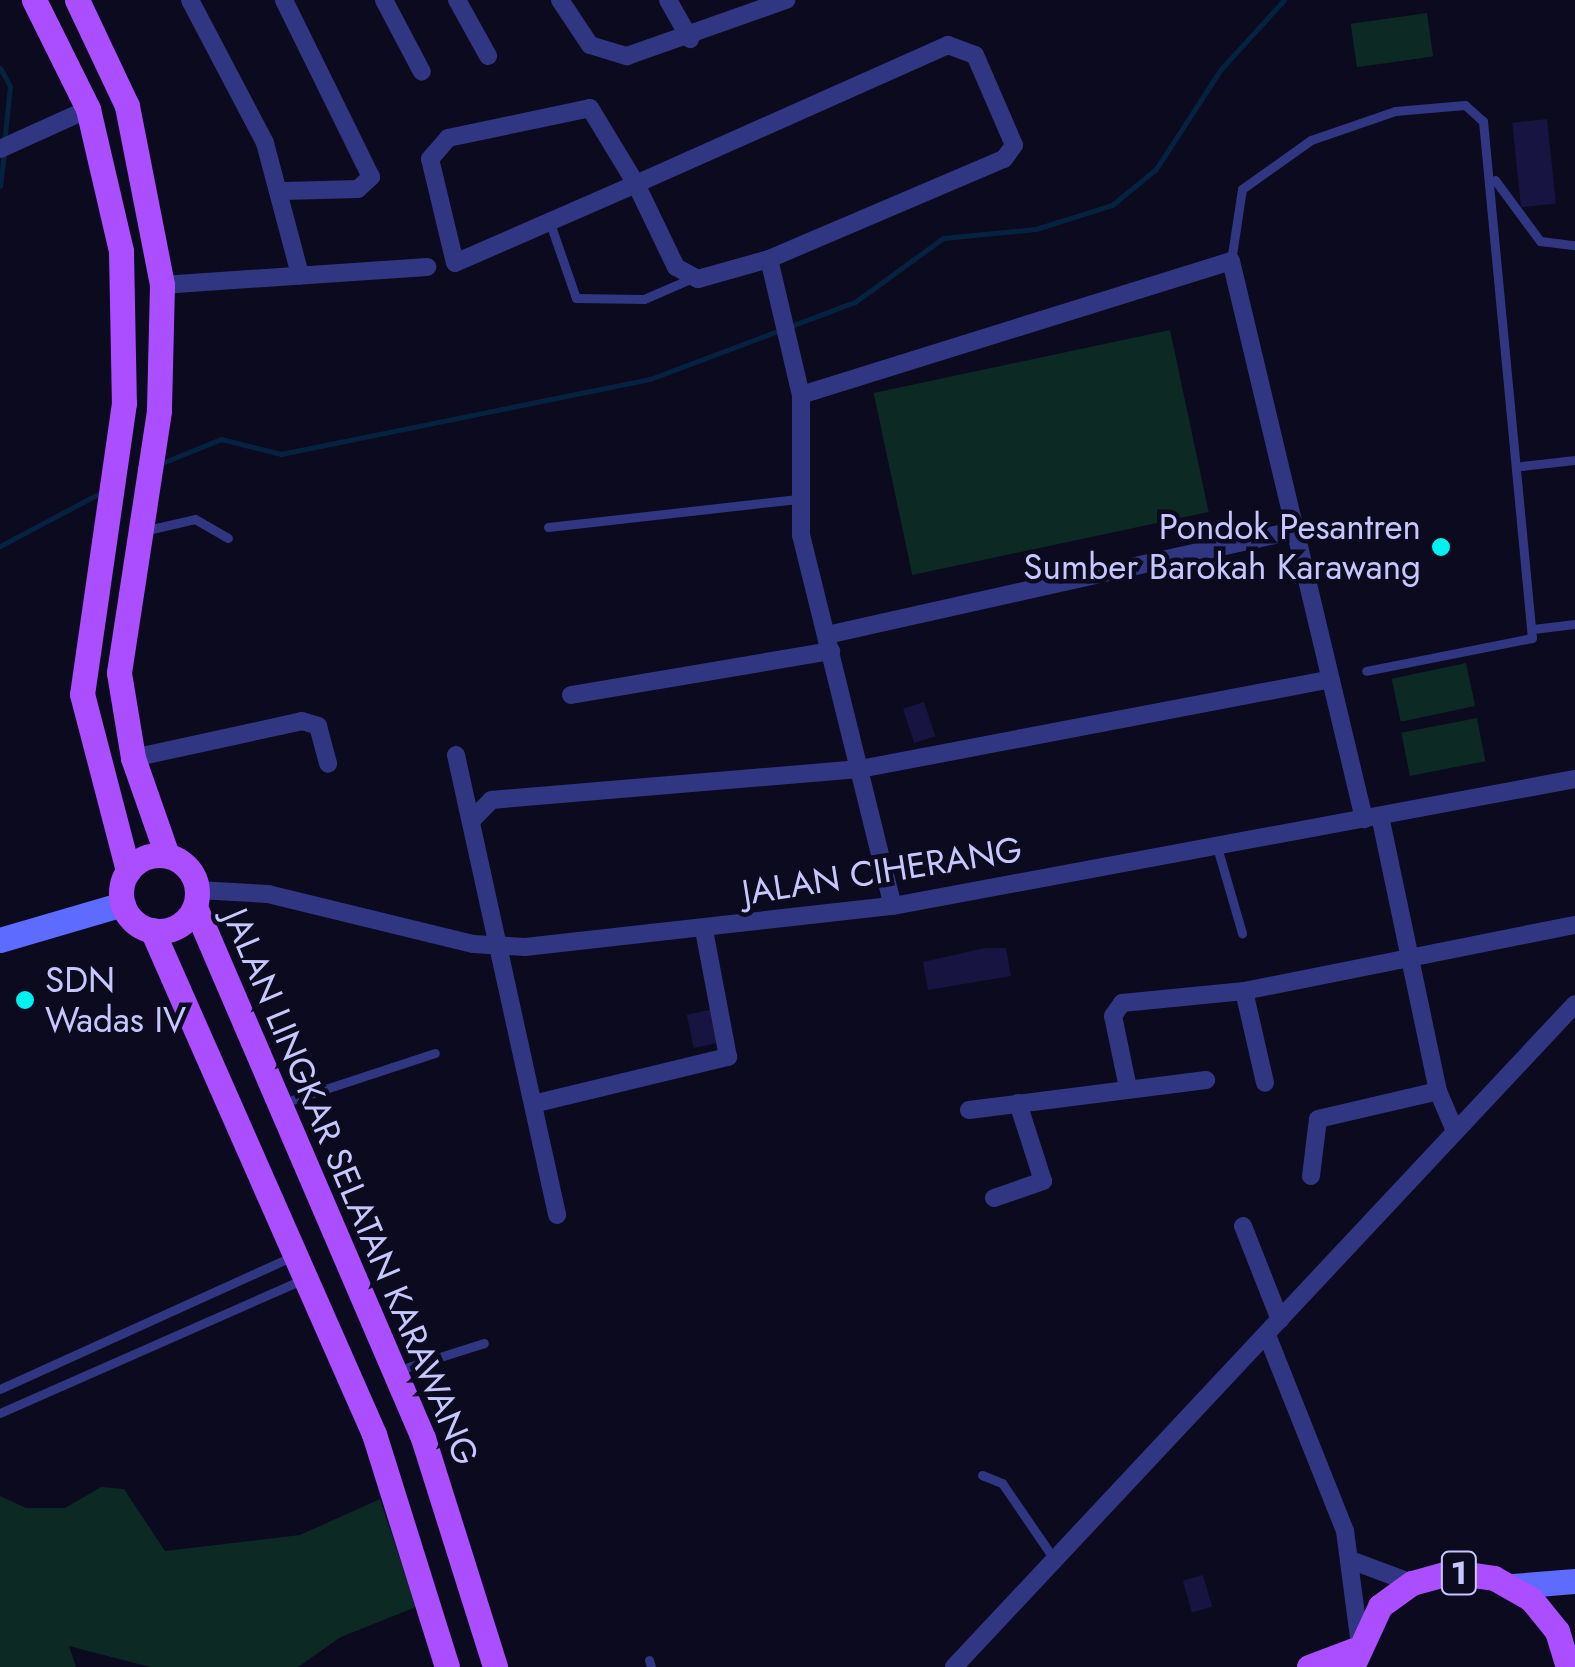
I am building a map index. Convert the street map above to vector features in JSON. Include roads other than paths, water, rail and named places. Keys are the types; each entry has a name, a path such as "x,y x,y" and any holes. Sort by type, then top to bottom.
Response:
{"main road":[{"path":"34,0 88,109 128,316 116,474 82,694 128,871 122,904"},
{"path":"78,0 127,106 162,286 154,455 120,673 133,758 167,855 196,898 178,926 152,930"},
{"path":"128,871 167,855"},
{"name":"JALAN LINGKAR SELATAN KARAWANG","path":"196,898 278,1105 396,1371 495,1667"},
{"path":"122,904 152,930 394,1488 447,1667"},
{"path":"0,940 122,904"},
{"name":"1","path":"1310,1667 1355,1652 1412,1583 1452,1572 1513,1586 1546,1615 1568,1667"},
{"path":"1513,1586 1575,1581"},
{"path":"1546,1615 1575,1618"}],"street":[{"path":"190,0 284,191 300,275"},
{"path":"284,0 371,177 358,189 284,191"},
{"path":"384,0 422,72"},
{"path":"457,0 488,56"},
{"path":"560,0 608,56 690,39 780,1"},
{"path":"668,0 690,39"},
{"path":"636,184 551,226 455,263 432,149 586,106 636,184 690,279 769,259 1011,152 970,48 938,46 636,184"},
{"path":"5,146 88,109"},
{"path":"769,259 801,395 797,499 893,906"},
{"path":"801,395 1231,261 1330,679 1409,958 1438,1091 1455,1131"},
{"path":"162,286 427,267"},
{"path":"572,694 829,643 1292,531"},
{"path":"471,822 491,800 860,769 1330,679"},
{"path":"133,758 302,721 318,726 328,764"},
{"path":"456,755 557,1215"},
{"name":"JALAN CIHERANG","path":"196,898 268,894 497,947 704,930 893,906 1575,778"},
{"path":"1127,1083 1118,1004 1244,991 1575,925"},
{"path":"533,1104 728,1057 704,930"},
{"path":"1244,991 1265,1083"},
{"path":"954,1667 1575,1004"},
{"path":"969,1110 1127,1083 1206,1080"},
{"path":"1311,1176 1318,1118 1438,1091"},
{"path":"994,1198 1043,1181 1018,1103"},
{"path":"1243,1226 1280,1320"},
{"path":"1267,1336 1352,1561 1355,1652"},
{"path":"1352,1561 1412,1583"}],"lane":[{"path":"1231,261 1242,189 1312,140 1382,114 1465,105 1488,134 1522,466 1533,630 1524,645 1366,671"},
{"path":"1495,179 1540,240 1575,245"},
{"path":"551,226 576,298 644,299 690,279"},
{"path":"1522,466 1575,460"},
{"path":"548,527 797,499"},
{"path":"143,530 195,519 228,538"},
{"path":"1533,630 1575,624"},
{"path":"1217,846 1242,932"},
{"path":"278,1105 435,1053"},
{"path":"0,1389 177,1312 299,1267"},
{"path":"0,1414 184,1334 299,1267"},
{"path":"177,1312 184,1334"},
{"path":"396,1371 484,1343"},
{"path":"59,1362 69,1383"},
{"path":"982,1475 1002,1482 1054,1559"}],"waterway":[{"path":"162,463 221,439 281,454 650,379 855,302 943,238 1036,229 1112,205 1156,169 1221,69 1284,0"},
{"path":"0,68 10,86 4,143"},
{"path":"0,186 4,154"},
{"path":"0,546 102,492"}],"place":[{"name":"Pondok Pesantren Sumber Barokah Karawang","path":"1441,547"},
{"name":"SDN Wadas IV","path":"25,1000"}]}
